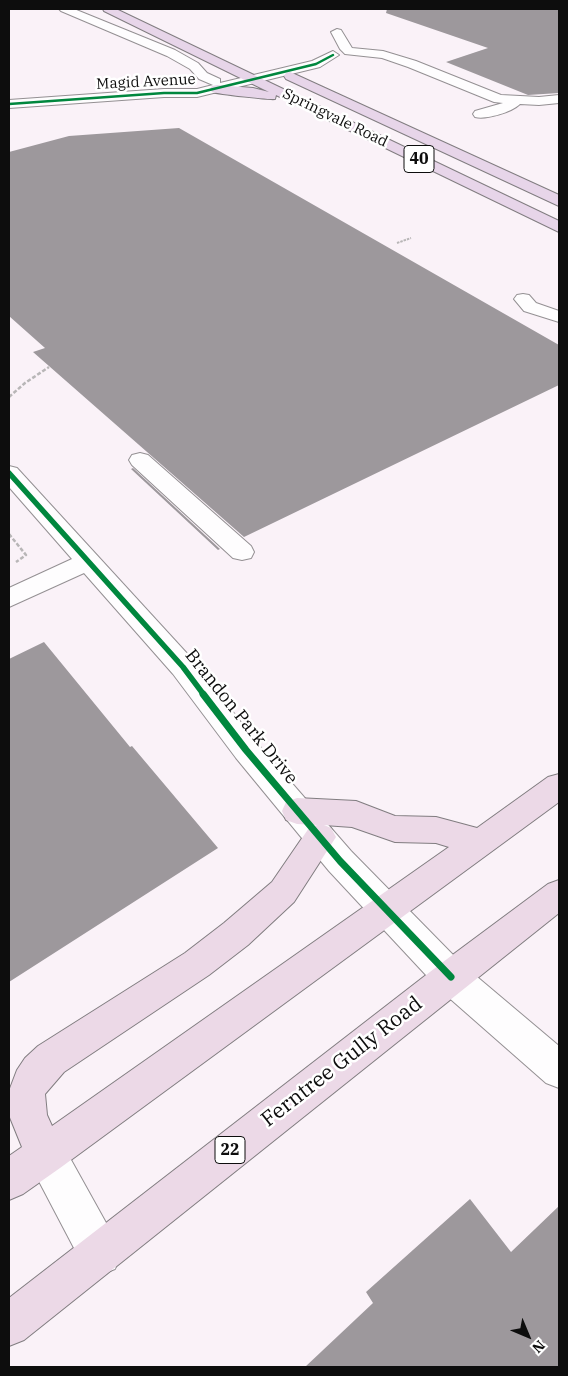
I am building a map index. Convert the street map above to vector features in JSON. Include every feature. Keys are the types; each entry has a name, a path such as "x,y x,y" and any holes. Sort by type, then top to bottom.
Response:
{"highway":[{"name":"Springvale Road","path":"108,9 559,227"},
{"path":"304,82 311,79 317,68 316,64"},
{"name":"Springvale Road","path":"273,68 559,201"},
{"path":"216,85 259,93 317,110"},
{"path":"488,192 515,181"}],"main road":[{"path":"9,1180 559,786"},
{"path":"297,811 356,814 372,822 395,829 436,830 480,842"},
{"path":"46,1154 26,1113 26,1093 36,1072 52,1059 197,964 236,934 283,892 320,838"},
{"name":"Ferntree Gully Road","path":"9,1325 559,894"}],"street":[{"path":"65,9 171,53 197,68 203,76 216,85"},
{"path":"337,32 349,51"},
{"path":"171,53 191,49"},
{"path":"273,68 317,56 349,51 383,55 404,61 500,99 515,101 559,99"},
{"path":"273,68 316,64 333,55"},
{"name":"Magid Avenue","path":"9,104 132,101 164,93 188,94 250,77 273,68"},
{"path":"480,114 510,105 515,101"},
{"path":"523,299 530,307 559,317"},
{"path":"140,460 242,552"},
{"name":"Brandon Park Drive","path":"9,473 184,667 246,750 320,838 385,910 451,977 559,1070"},
{"path":"9,598 88,561"},
{"path":"46,1154 100,1254"}],"path":[{"path":"397,243 411,238"},
{"path":"9,397 25,383 49,367"},
{"path":"9,534 26,555 14,564"}],"building":[{"path":"387,9 559,9 559,93 528,95 446,62 488,48 386,13"},
{"path":"179,128 559,345 559,385 244,537 33,352 45,348 9,316 9,152 69,136"},
{"path":"133,468 220,549 218,550 131,469"},
{"path":"44,642 130,747 132,746 218,848 9,982 9,659"},
{"path":"470,1199 511,1252 559,1206 559,1367 305,1367 373,1303 366,1292"}],"cycle path":[{"path":"9,104 164,93 197,93 316,64 333,55"},
{"path":"9,473 183,667 246,750 340,861 451,977"}]}
